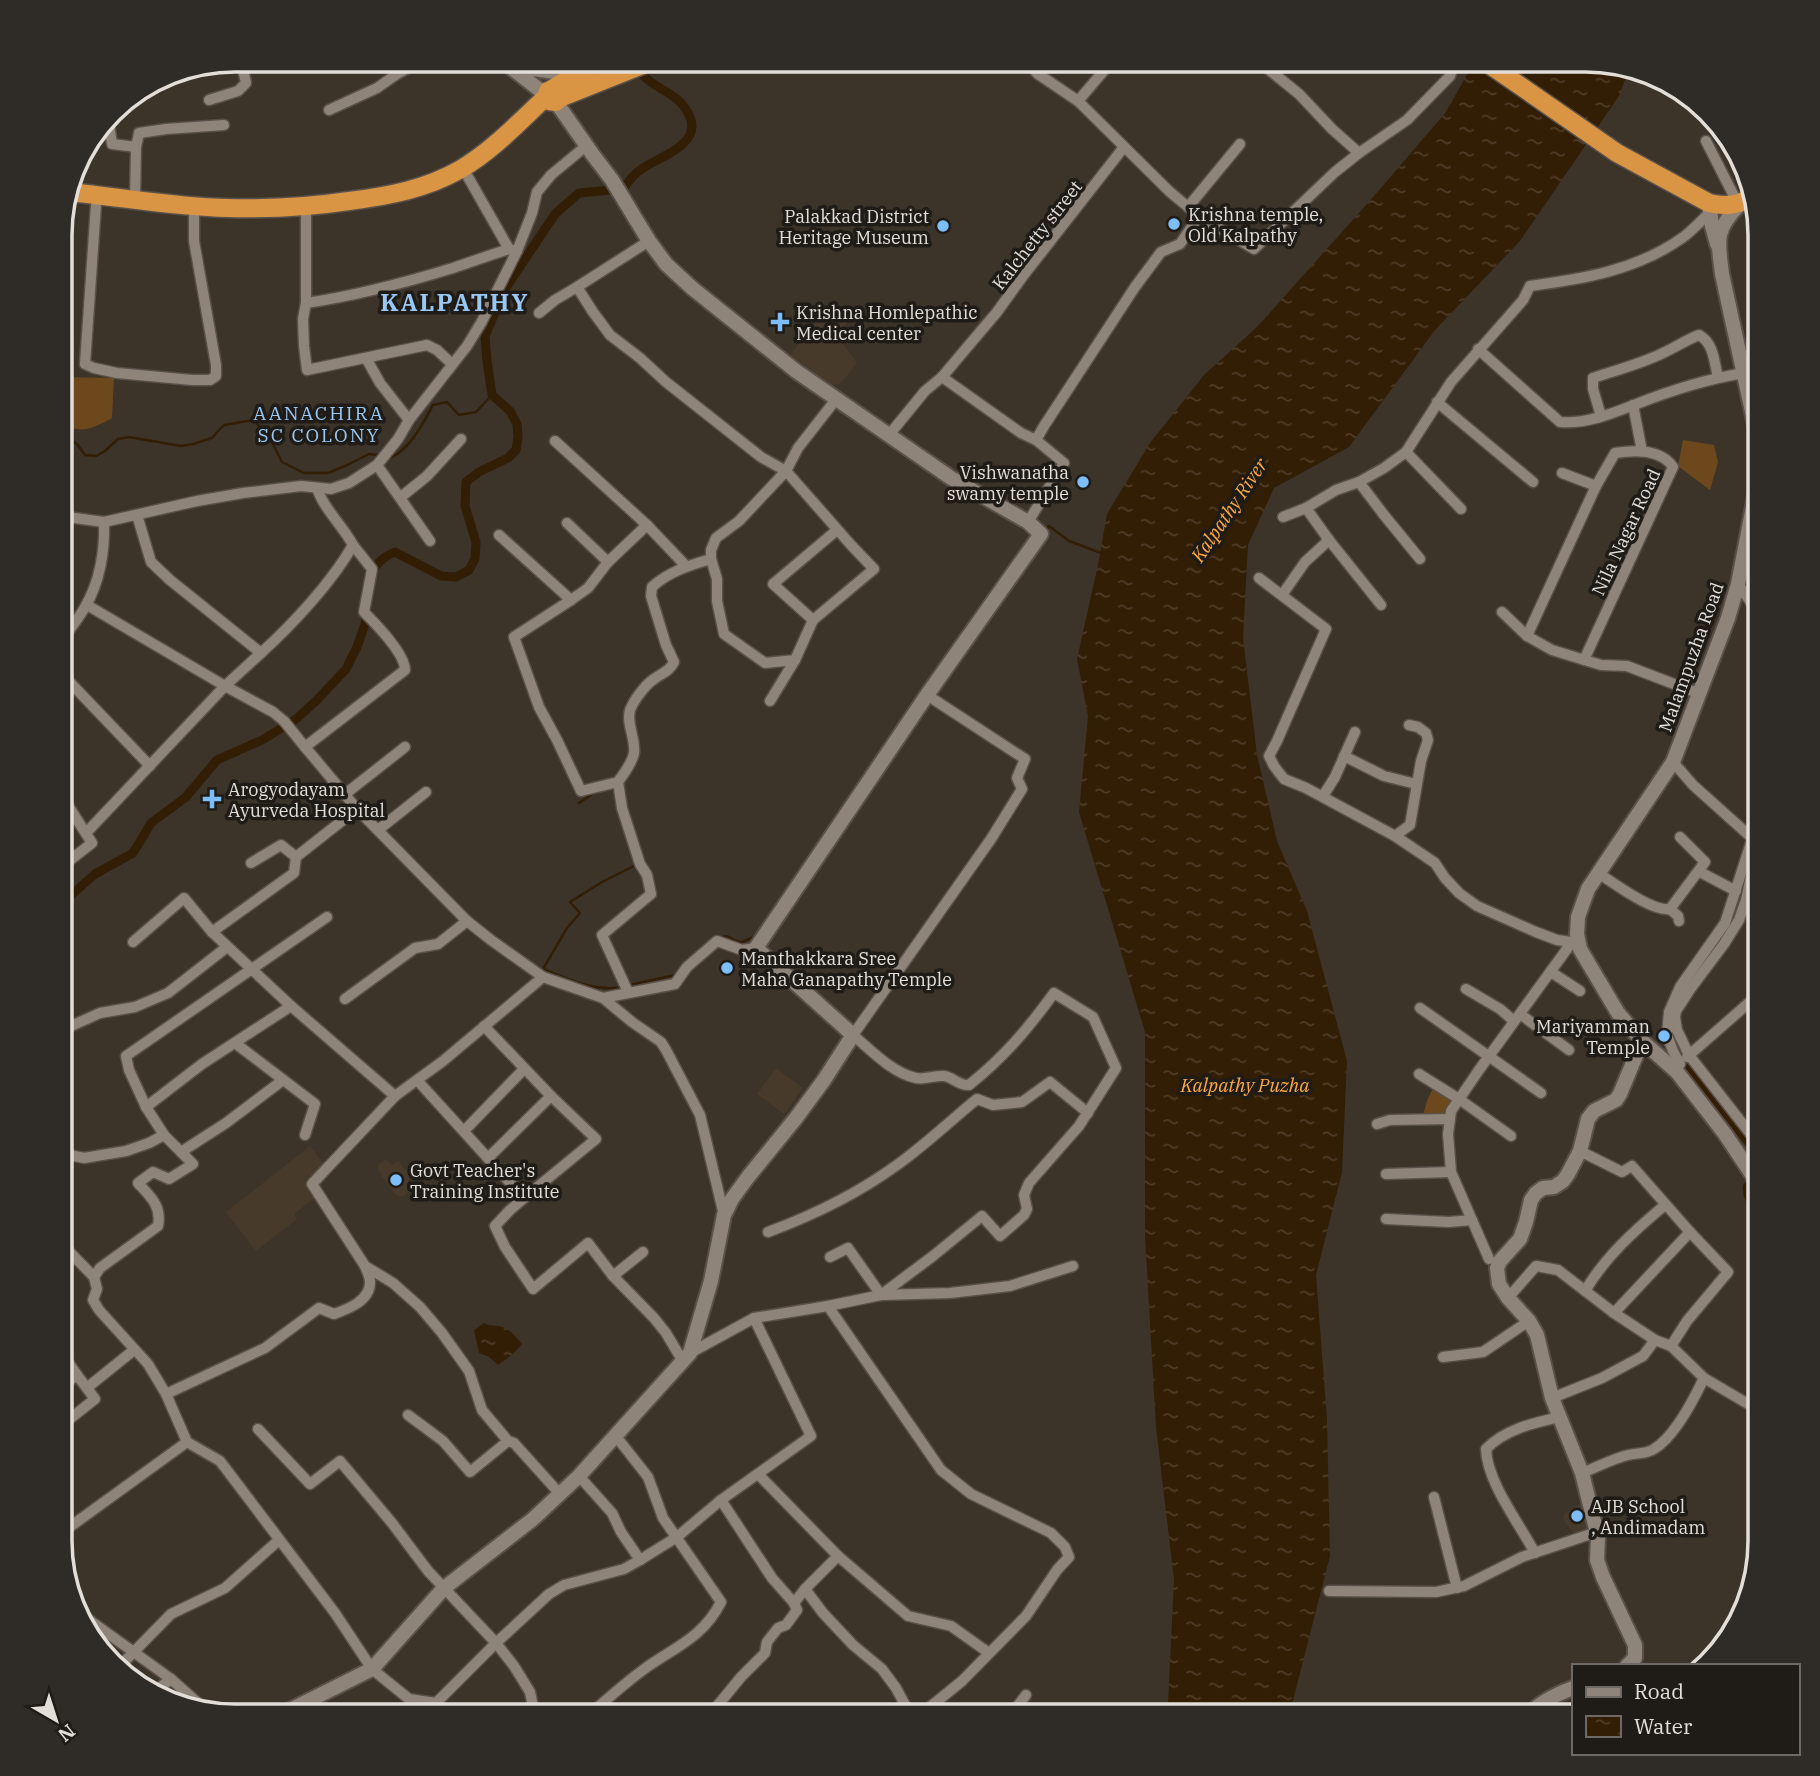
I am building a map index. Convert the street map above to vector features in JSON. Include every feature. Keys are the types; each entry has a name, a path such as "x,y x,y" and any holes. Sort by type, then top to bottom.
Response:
{"highway":[{"path":"75,203 237,217 306,215 415,198 442,190 468,177 505,149 575,75 584,72"},
{"path":"77,193 228,208 333,203 395,194 439,180 463,167 553,97 623,72"},
{"path":"1500,72 1617,153 1709,207 1745,201"}],"street":[{"path":"209,100 238,91 246,83 244,72"},
{"path":"329,110 377,88 403,72"},
{"path":"519,72 553,97 612,180 649,242 666,264 692,288 796,371 951,478 1028,522 1041,534 927,695 756,948 743,950 718,941 687,967 675,985 603,998"},
{"path":"554,72 575,75"},
{"path":"1036,72 1078,101 1170,192 1199,216 1254,248 1335,172 1406,120 1451,72"},
{"path":"1078,101 1103,72"},
{"path":"1272,72 1299,94 1359,153"},
{"path":"135,199 136,147 139,133 224,125"},
{"path":"110,131 112,144 136,147"},
{"path":"1706,141 1744,198"},
{"path":"1188,207 1240,144"},
{"path":"72,518 104,522 197,500 243,493 301,486 331,489 349,483 377,465 467,346 481,323 532,213 537,192 551,175 586,146"},
{"name":"Kalchetty street","path":"889,435 997,312 1124,147"},
{"path":"468,177 513,250"},
{"path":"1718,246 1723,225 1745,202"},
{"path":"96,205 85,364 117,373 209,380 216,376 216,365 194,241 194,215"},
{"path":"1283,517 1306,508 1336,490 1359,482 1406,452 1451,382 1523,300 1530,286 1581,278 1635,264 1681,239 1709,207"},
{"name":"Malampuzha Road","path":"1709,207 1748,392"},
{"path":"306,215 306,303 303,319 307,370 427,345 452,364"},
{"path":"1036,440 1135,287 1161,252 1180,244 1199,216"},
{"path":"539,313 649,242"},
{"path":"306,303 343,298 386,287 513,250"},
{"path":"577,287 610,335 761,457 786,471 874,569 813,621 795,660 770,701"},
{"path":"1601,416 1592,389 1593,378 1664,353 1699,335 1711,346 1718,377"},
{"path":"1479,349 1560,422 1570,423 1616,412 1718,377 1744,373"},
{"path":"366,358 380,383 409,420"},
{"path":"942,377 1021,433 1036,440 1064,464 1028,522"},
{"path":"795,660 765,663 724,634 711,550 716,538 739,521 786,471 798,448 837,398"},
{"path":"1437,402 1533,482"},
{"path":"1633,405 1642,451"},
{"path":"401,497 427,476 461,439"},
{"path":"555,441 647,525 687,566"},
{"name":"Nila Nagar Road","path":"1584,660 1673,467 1668,459 1642,451 1615,453 1597,486"},
{"path":"1406,452 1461,509"},
{"path":"377,465 430,541"},
{"path":"1527,636 1597,486 1562,473"},
{"path":"1359,482 1420,559"},
{"path":"305,747 405,670 406,666 396,649 367,615 372,569 321,499 317,488"},
{"path":"1306,508 1381,604"},
{"path":"137,515 151,562 261,653"},
{"path":"72,626 87,605 99,573 105,543 104,522"},
{"path":"567,523 608,562"},
{"path":"647,525 608,562 587,587 514,637 539,707 581,791 618,782 630,765 635,751 630,710 641,692 653,679 663,675 674,662 651,596 652,587 659,580 687,566 711,559"},
{"path":"813,621 773,584 837,530"},
{"name":"Malampuzha Road","path":"1575,942 1578,917 1588,889 1673,762 1728,618 1748,532"},
{"path":"499,535 571,600"},
{"path":"1282,595 1305,562 1329,540"},
{"path":"86,833 225,686 277,639 345,559 353,545"},
{"path":"1259,578 1326,629 1269,756 1284,779 1323,796 1395,836 1435,863 1459,893 1477,906 1557,940 1575,942 1618,1013 1642,1041 1679,1068"},
{"path":"1738,584 1748,598"},
{"path":"87,605 273,712 293,731 344,795 467,921 544,977 603,998 661,1042 700,1115 723,1215"},
{"path":"1502,612 1527,636 1552,650 1601,665 1627,666 1700,694"},
{"path":"72,685 150,766"},
{"path":"686,1357 711,1281 723,1215 732,1199 824,1080 991,839 1022,789 1017,778 1025,759 927,695"},
{"path":"1395,836 1410,825 1416,784 1428,740 1426,733 1409,724"},
{"path":"1323,796 1355,733"},
{"path":"344,795 405,747"},
{"path":"1344,756 1384,776 1416,784"},
{"path":"1673,762 1693,785 1748,833"},
{"path":"618,782 622,808 640,864 647,875 651,894 602,935 628,992"},
{"path":"378,830 426,792"},
{"path":"212,932 294,873 296,857 357,809"},
{"path":"72,811 93,842 72,859"},
{"path":"1598,873 1631,895 1663,910 1670,909 1705,862 1680,837"},
{"path":"251,863 281,845 296,857"},
{"path":"1748,862 1726,923 1680,987 1669,1012 1667,1035 1679,1068 1748,1167"},
{"path":"1700,872 1736,891"},
{"path":"1748,890 1739,920 1676,1011 1677,1030 1689,1055 1748,1131"},
{"path":"133,942 184,898 227,947 290,1006 395,1096"},
{"path":"1670,909 1678,916 1679,921"},
{"path":"94,1277 100,1268 158,1226 160,1217 155,1202 138,1183 153,1172 169,1179 193,1164 164,1135 146,1107 129,1070 126,1056 327,917"},
{"path":"345,999 415,948 438,944 467,921"},
{"path":"1489,1259 1451,1172 1448,1134 1451,1111 1575,942"},
{"path":"72,1026 100,1013 135,1007 168,993 227,947"},
{"path":"756,948 853,1035 891,1066 907,1075 919,1079 945,1076 965,1086 969,1085 995,1064 1031,1024 1054,993 1093,1017 1116,1068 1079,1126 1029,1183 1024,1195 1027,1209 1024,1215 1000,1236 982,1216 881,1295"},
{"path":"1551,972 1580,991"},
{"path":"166,1394 265,1348 319,1308 334,1314 352,1307 368,1293 371,1280 365,1266 312,1184 395,1096 443,1061 544,977"},
{"path":"1466,989 1569,1050"},
{"path":"1679,1068 1689,1055 1748,1003"},
{"path":"146,1107 202,1063 290,1006"},
{"path":"1420,1008 1541,1093"},
{"path":"484,1026 596,1139 510,1210 495,1226 505,1247 533,1289 587,1243 686,1357"},
{"path":"1629,1664 1635,1658 1635,1645 1597,1560 1597,1532 1582,1473 1552,1398 1537,1335 1499,1284 1497,1268 1520,1239 1531,1200 1536,1193 1543,1188 1554,1187 1568,1174 1580,1152 1588,1119 1594,1111 1616,1100 1620,1094 1642,1041"},
{"path":"235,1043 315,1104 305,1135"},
{"path":"464,1131 524,1069"},
{"path":"1419,1074 1511,1136"},
{"path":"181,1152 226,1123 283,1080"},
{"path":"417,1080 524,1199"},
{"path":"768,1232 845,1198 896,1166 979,1099 993,1105 1022,1102 1050,1082 1088,1113"},
{"path":"969,1085 975,1101"},
{"path":"488,1158 551,1096"},
{"path":"1377,1124 1390,1120 1450,1119"},
{"path":"72,1156 84,1158 126,1152 164,1135"},
{"path":"1580,1152 1622,1172 1632,1166 1728,1272 1687,1321 1671,1346"},
{"path":"1386,1174 1451,1172"},
{"path":"1585,1291 1593,1277 1630,1234 1665,1205"},
{"path":"1386,1219 1449,1222 1472,1220"},
{"path":"1614,1313 1690,1232"},
{"path":"830,1257 848,1248 881,1295"},
{"path":"613,1276 643,1252"},
{"path":"72,1254 94,1277 97,1289 93,1300 99,1310 148,1364 166,1394 187,1442 220,1461 335,1613 372,1669 409,1699 436,1703 549,1594 564,1585 624,1569 640,1560 677,1537 721,1500 811,1436 754,1318"},
{"path":"365,1266 394,1283 420,1307 468,1371 482,1410 560,1494"},
{"path":"303,1704 372,1669 444,1588 533,1520 579,1476 686,1357 754,1318 881,1295 950,1293 1010,1286 1073,1266"},
{"path":"1508,1298 1536,1266 1558,1270 1614,1313 1655,1340 1671,1346 1704,1378 1748,1404"},
{"path":"828,1306 941,1469 971,1494 1051,1533 1065,1547 1069,1557 1026,1616 962,1681 935,1704"},
{"path":"1443,1357 1483,1352 1529,1321"},
{"path":"1552,1398 1602,1378 1643,1356 1655,1340"},
{"path":"88,1387 134,1350"},
{"path":"72,1368 95,1399 72,1417"},
{"path":"72,1379 77,1375"},
{"path":"1582,1473 1626,1455 1655,1449 1666,1440 1693,1400 1704,1378"},
{"path":"408,1415 443,1441 470,1472 508,1441"},
{"path":"1535,1553 1495,1485 1486,1449 1494,1441 1520,1428 1560,1417"},
{"path":"258,1429 310,1484 340,1461 392,1522 428,1571 496,1643 530,1692 532,1704"},
{"path":"602,1704 648,1666 684,1645 697,1634 721,1602 663,1518 648,1477 615,1435"},
{"path":"72,1525 187,1442"},
{"path":"758,1474 838,1556 908,1616 951,1626 989,1653"},
{"path":"579,1476 612,1513 640,1560"},
{"path":"1434,1497 1457,1588"},
{"path":"719,1704 765,1653 767,1642 778,1628 786,1625 797,1610 772,1578 721,1500"},
{"path":"1329,1591 1436,1592 1464,1587 1522,1558 1597,1532"},
{"path":"125,1662 171,1614 225,1588 279,1540"},
{"path":"794,1603 838,1556"},
{"path":"805,1589 853,1645 882,1669 897,1688 905,1704"},
{"path":"94,1622 171,1679 193,1699"},
{"path":"162,1686 171,1679"},
{"path":"1542,1704 1572,1688"},
{"path":"1019,1704 1026,1695"}],"shaded area":[{"path":"826,308 840,314 847,322 840,340 857,363 840,384 832,385 790,355"},
{"path":"72,377 114,378 112,418 87,429 72,428"},
{"path":"1683,440 1714,445 1718,462 1710,490 1678,466"},
{"path":"776,1068 803,1088 784,1114 757,1094"},
{"path":"1434,1086 1454,1099 1445,1116 1423,1115"},
{"path":"310,1146 324,1164 304,1181 316,1197 294,1214 297,1219 256,1251 226,1212"},
{"name":"Govt Teacher's Training Institute","path":"386,1159 392,1165 398,1161 410,1176 410,1190 405,1196 397,1196 382,1177 377,1166"},
{"name":"AJB School , Andimadam","path":"1585,1501 1594,1527 1573,1533 1563,1519 1564,1514"}],"water":[{"name":"Kalpathy Puzha","path":"1468,72 1596,72 1626,77 1619,96 1520,241 1435,330 1349,447 1274,488 1248,545 1243,638 1257,755 1277,841 1307,911 1347,1061 1342,1172 1316,1275 1327,1419 1330,1556 1292,1704 1168,1704 1174,1580 1156,1427 1145,1236 1145,1032 1079,812 1088,716 1077,659 1107,514 1150,443 1204,375 1257,327 1446,112"},
{"path":"484,1323 505,1328 522,1344 498,1365 479,1353 474,1330"}],"waterway":[{"path":"624,188 640,170 683,144 692,127 690,116 681,103 642,74"},
{"path":"372,575 380,561 395,552 441,576 456,577 469,570 475,559 476,542 465,506 466,482 479,472 508,458 516,450 518,437 517,424 510,411 492,395 485,336 505,289 555,214 579,193 611,190"},
{"path":"392,457 411,441 433,405 447,402 459,415 476,412 492,395"},
{"path":"72,441 85,455 96,456 118,439 129,437 181,446 212,438 224,425 254,420 272,442 282,462 304,473 328,473 369,454 377,455"},
{"path":"1045,532 1049,526 1069,541 1101,553"},
{"path":"72,894 95,874 133,853 151,823 186,797 217,760 262,740 295,720 317,700 346,669 357,647 367,610"},
{"path":"579,803 597,791"},
{"path":"623,987 592,986 543,969 567,928 580,913 570,902 638,864"},
{"path":"1692,979 1725,933 1747,879"},
{"path":"720,938 727,936 743,942 758,935"},
{"path":"630,985 677,973"},
{"path":"1672,1023 1675,1047 1684,1062 1748,1141"},
{"path":"1748,1186 1748,1195"}],"place":[{"name":"Krishna temple, Old Kalpathy","path":"1174,224"},
{"name":"Palakkad District Heritage Museum","path":"943,226"},
{"name":"Krishna Homlepathic Medical center","path":"780,322"},
{"name":"Vishwanatha swamy temple","path":"1083,482"},
{"name":"Arogyodayam Ayurveda Hospital","path":"212,799"},
{"name":"Manthakkara Sree Maha Ganapathy Temple","path":"727,968"},
{"name":"Mariyamman Temple","path":"1664,1036"},
{"name":"Govt Teacher's Training Institute","path":"396,1180"},
{"name":"AJB School , Andimadam","path":"1577,1516"}],"district":[{"name":"KALPATHY","path":"455,302"},
{"name":"AANACHIRA SC COLONY","path":"319,424"}],"water label":[{"name":"Kalpathy River","path":"1229,510"}]}
